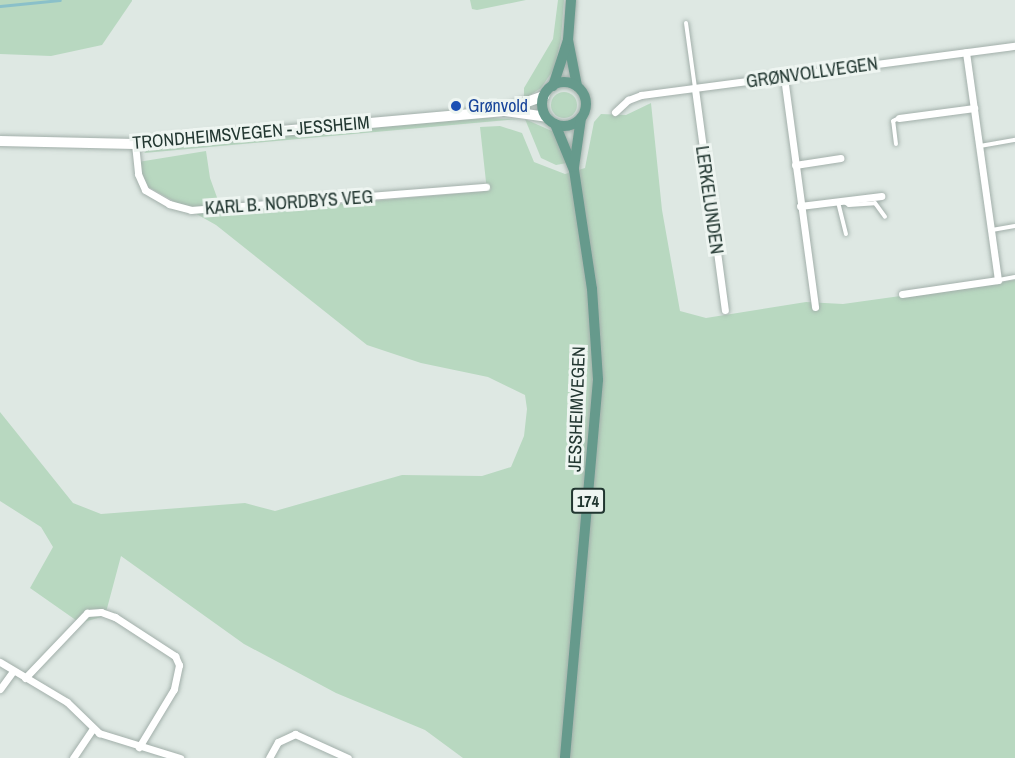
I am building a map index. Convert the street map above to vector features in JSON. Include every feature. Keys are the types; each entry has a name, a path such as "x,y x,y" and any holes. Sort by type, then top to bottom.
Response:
{"main road":[{"name":"174","path":"551,121 544,96 553,86 568,40 571,0"},
{"name":"174","path":"568,40 577,86 586,101 581,118"},
{"path":"553,86 565,82 577,86"},
{"name":"TRONDHEIMSVEGEN - JESSHEIM","path":"0,141 135,144 502,111 544,96"},
{"name":"TRONDHEIMSVEGEN - JESSHEIM","path":"502,111 551,121"},
{"path":"551,121 569,126 581,118"},
{"name":"JESSHEIMVEGEN","path":"565,758 598,380 592,289 574,170 581,118"},
{"name":"JESSHEIMVEGEN","path":"551,121 574,170"}],"street":[{"name":"GRØNVOLLVEGEN","path":"615,112 632,98 1015,46"},
{"path":"902,294 998,280 966,52"},
{"path":"784,77 815,308"},
{"name":"LERKELUNDEN","path":"695,89 725,310"},
{"path":"899,118 974,108"},
{"name":"KARL B. NORDBYS VEG","path":"135,144 138,174 145,190 169,204 191,210 210,211 486,187"},
{"path":"795,165 840,158"},
{"path":"800,206 881,196"},
{"path":"25,678 87,613 101,612 115,617 175,656 179,665 174,689 139,747"},
{"path":"0,662 67,702 93,728 139,747 176,758"},
{"path":"0,689 13,671"},
{"path":"73,758 93,728"},
{"path":"269,758 278,742 295,734 348,758"}],"lane":[{"path":"686,23 695,89"},
{"path":"896,144 893,121 899,118"},
{"path":"979,146 1015,140"},
{"path":"841,201 849,205 875,203 885,217"},
{"path":"841,201 846,234"},
{"path":"991,230 1015,226"},
{"path":"998,280 1015,277"}],"green space":[{"path":"0,0 132,1 102,45 51,56 0,54"},
{"path":"470,0 526,0 477,10 472,9"},
{"path":"558,0 564,0 561,39 554,69 541,88 524,99 524,88 553,39"},
{"path":"564,92 573,96 577,105 573,114 564,118 555,114 551,105 555,96"},
{"path":"651,103 662,210 680,311 706,318 806,302 843,304 1015,280 1015,758 463,758 425,730 336,693 244,644 121,556 105,616 80,623 30,588 53,547 41,527 0,501 0,412 73,503 101,514 245,503 275,511 402,475 482,476 511,467 524,436 527,409 525,395 488,377 421,363 367,345 216,225 143,184 138,162 206,151 210,178 223,214 487,191 480,127 500,126 522,133 534,162 565,174 585,168 594,122 601,114 626,115"},
{"path":"485,118 519,119 144,153 151,147"},
{"path":"525,119 554,132 567,163 556,165 541,158"}],"waterway":[{"path":"0,6 60,0"}],"place":[{"name":"Grønvold","path":"456,106"}]}
